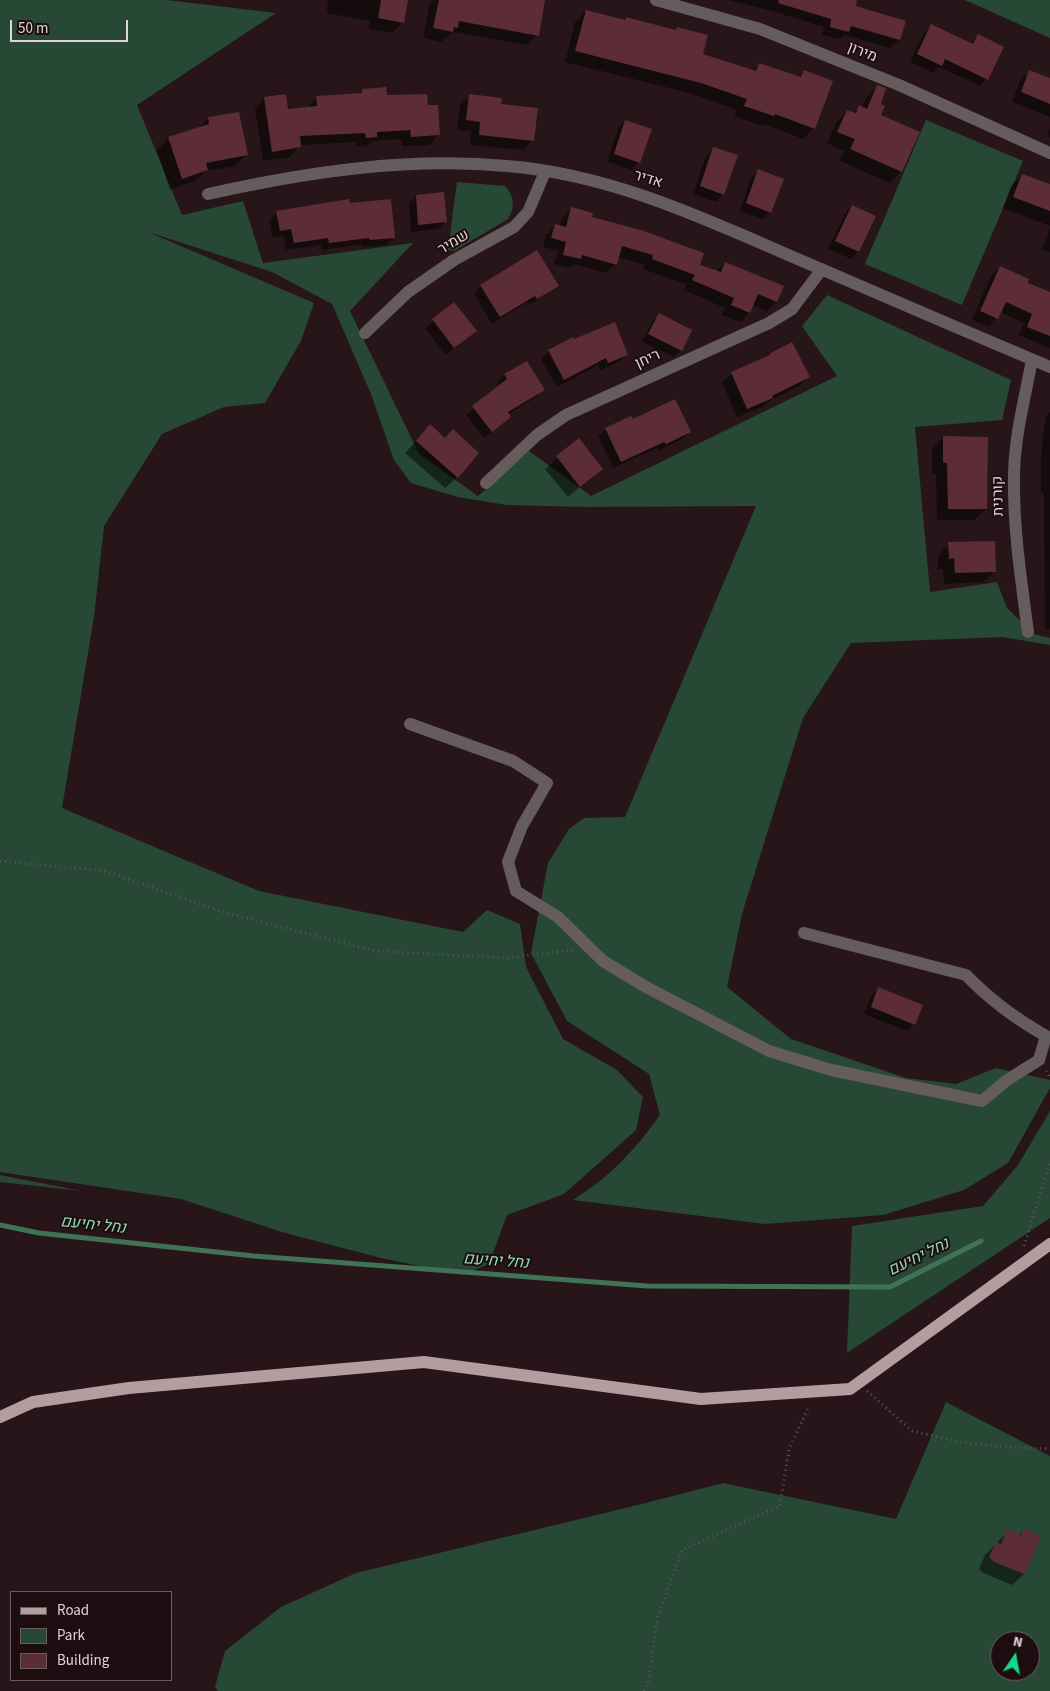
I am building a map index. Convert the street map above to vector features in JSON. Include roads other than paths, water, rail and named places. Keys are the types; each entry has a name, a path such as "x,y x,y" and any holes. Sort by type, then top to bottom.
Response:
{"main road":[{"path":"0,1416 33,1402 129,1388 424,1362 701,1399 850,1389 1050,1244"}],"street":[{"name":"מירון","path":"656,0 760,29 898,85 1050,153"},
{"name":"אדיר","path":"208,194 282,177 362,167 436,162 509,166 593,180 669,204 1050,367"},
{"name":"שמיר","path":"365,333 408,292 454,260 514,226 528,212 545,172"},
{"name":"ריחן","path":"486,484 537,435 566,415 777,318 792,309 822,269"},
{"name":"קורנית","path":"1028,632 1016,539 1014,472 1021,415 1032,360"},
{"path":"410,724 513,761 547,783 522,826 508,862 516,891 558,916 603,961 646,987 769,1051 831,1070 982,1102 1007,1080 1039,1060 1046,1036 1013,1016 984,994 966,974 804,933"}],"waterway":[{"name":"נחל יחיעם","path":"0,1225 39,1233 254,1256 647,1286 890,1287 981,1241"}]}
